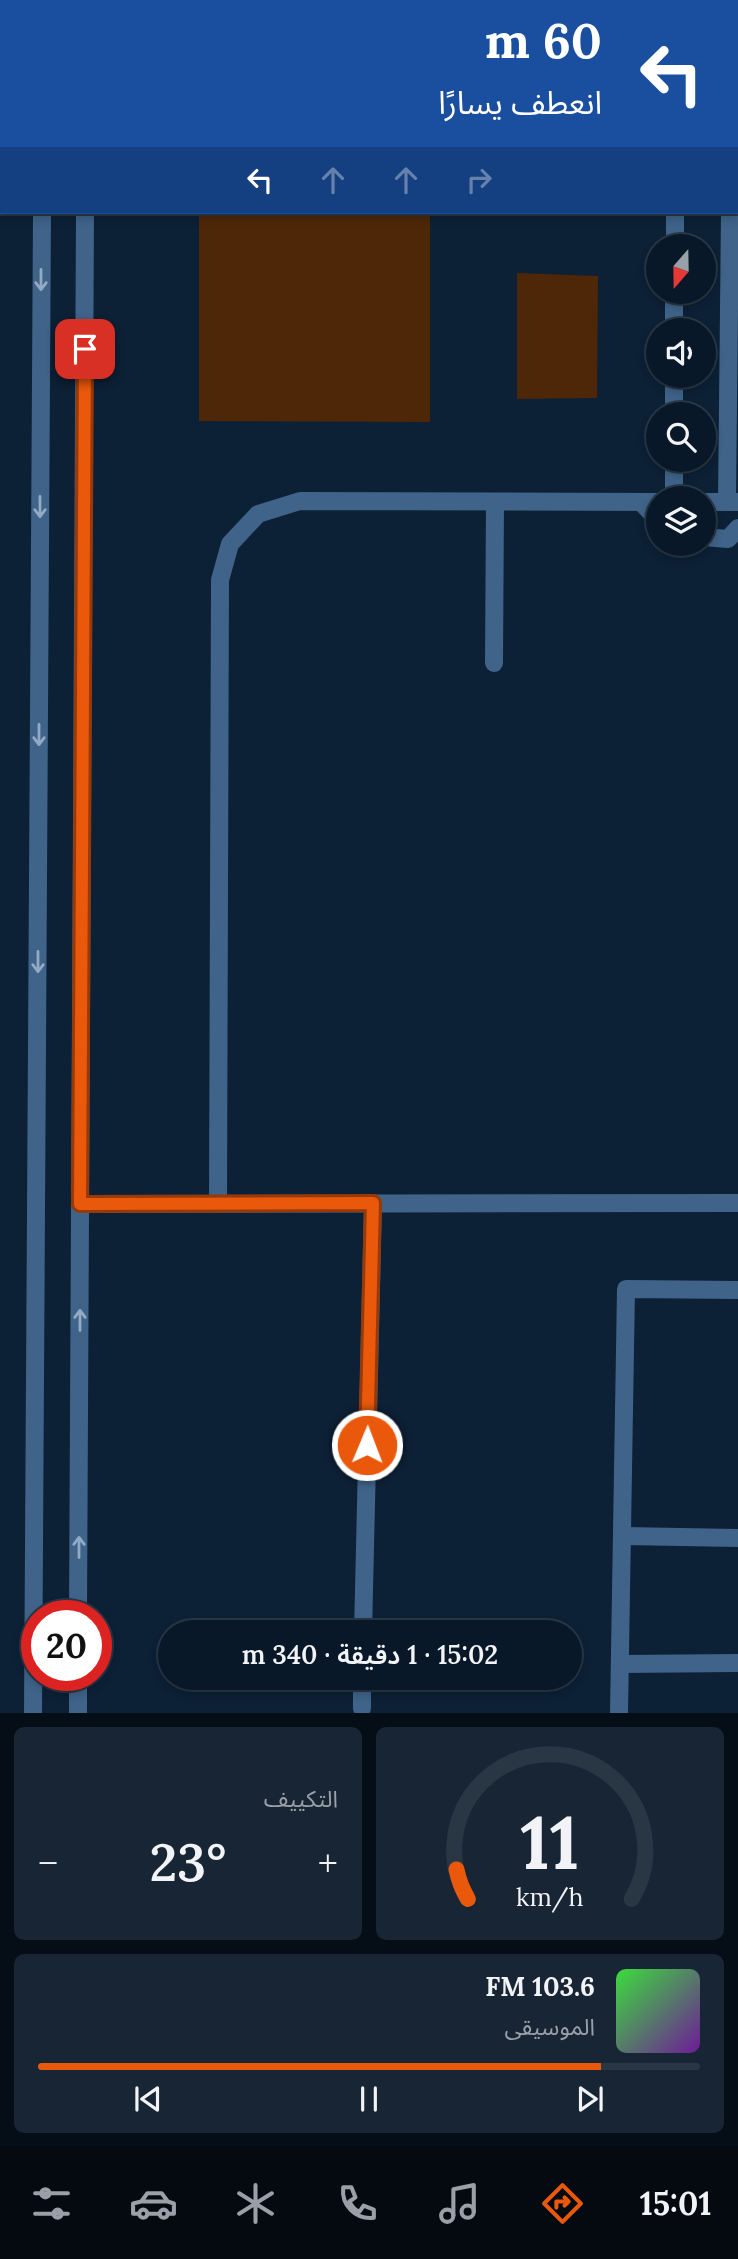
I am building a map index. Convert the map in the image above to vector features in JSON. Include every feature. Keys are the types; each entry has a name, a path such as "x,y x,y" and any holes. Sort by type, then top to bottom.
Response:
{"street":[{"path":"33,1713 42,214"},
{"path":"78,1600 85,214"},
{"path":"674,234 675,214"},
{"path":"730,214 733,502"},
{"path":"218,1204 220,580 230,544 258,514 300,501 646,502"},
{"path":"494,663 495,502"},
{"path":"716,538 728,539 738,527"},
{"path":"363,1620 373,1203"},
{"path":"80,1204 738,1203"},
{"path":"619,1713 626,1289 738,1290"},
{"path":"623,1536 738,1538"},
{"path":"621,1664 738,1663"},
{"path":"362,1690 362,1708"},
{"path":"78,1691 78,1713"}],"shaded area":[{"path":"199,214 430,214 430,422 199,421"},
{"path":"517,273 598,276 597,398 517,399"}],"route":[{"path":"85,349 80,1204 373,1203 367,1445"}]}
